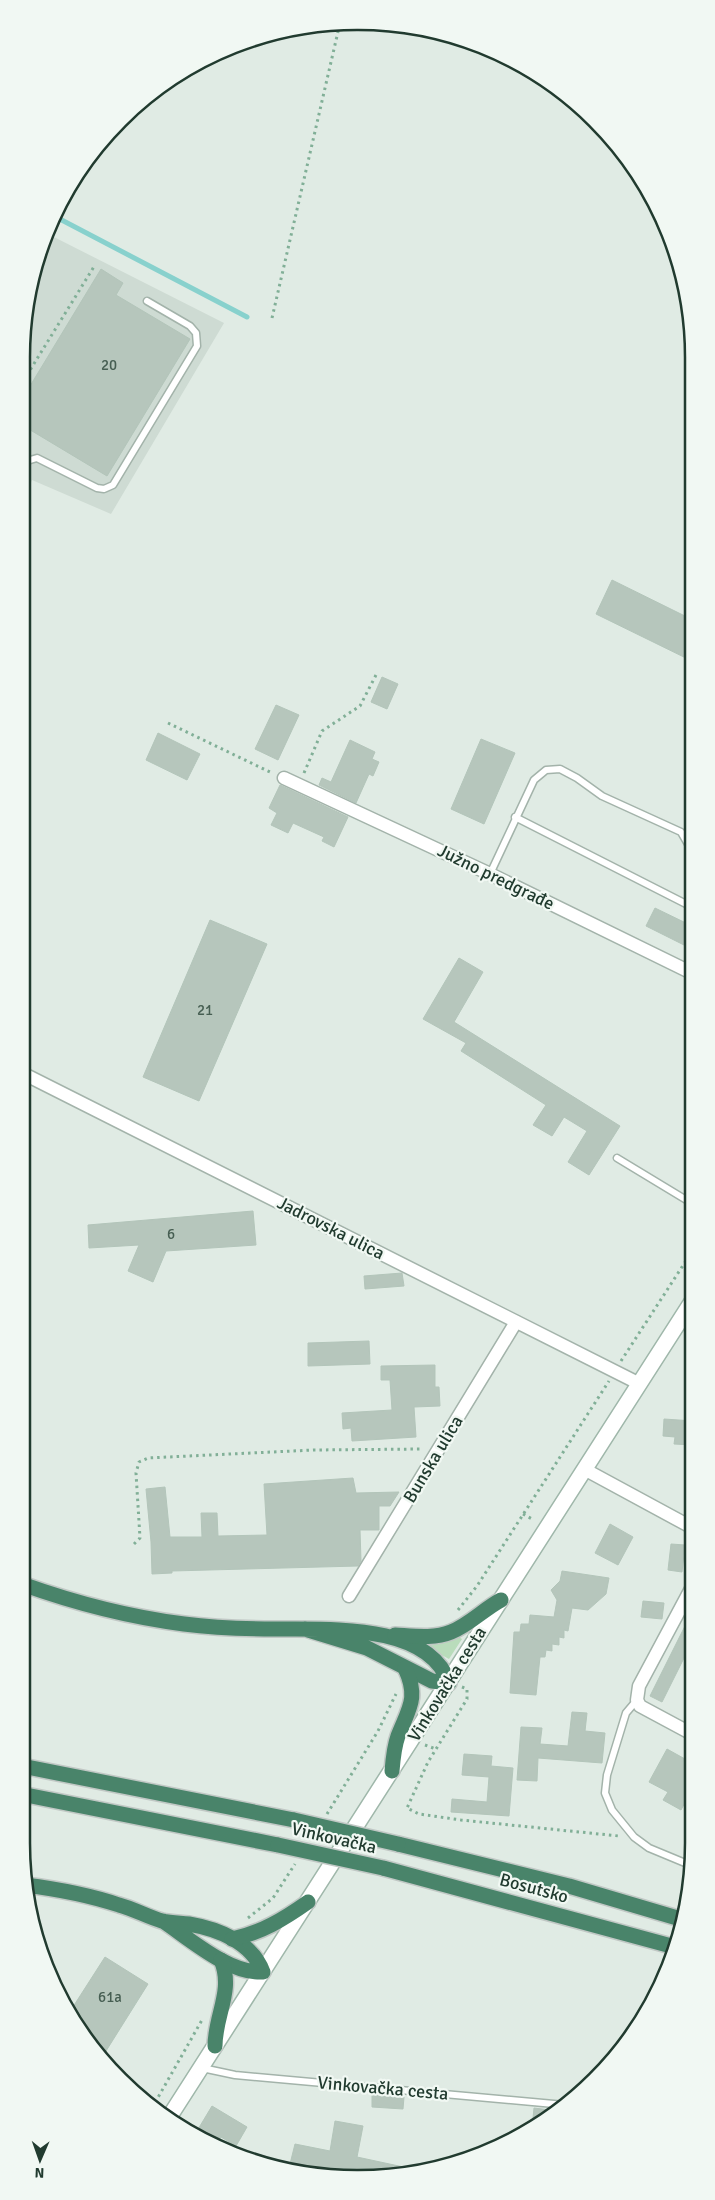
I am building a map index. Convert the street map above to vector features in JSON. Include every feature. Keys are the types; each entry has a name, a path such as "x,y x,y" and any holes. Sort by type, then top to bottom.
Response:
{"highway":[{"path":"30,1586 100,1608 141,1618 185,1624 231,1628 305,1630 343,1628 383,1634 437,1636 452,1632 486,1608 501,1600"},
{"path":"305,1630 367,1648 432,1681 455,1685"},
{"path":"383,1634 415,1648 431,1658 441,1666 455,1685"},
{"path":"392,1771 394,1751 411,1708 412,1683 405,1668"},
{"name":"Vinkovačka","path":"30,1768 294,1820 398,1844"},
{"name":"Vinkovačka","path":"30,1796 383,1868"},
{"name":"Bosutsko","path":"398,1844 569,1886 676,1918"},
{"name":"Bosutsko","path":"383,1868 669,1945"},
{"path":"33,1886 79,1894 119,1905 163,1921 191,1924 232,1938 253,1954 263,1972 242,1969 221,1960 163,1921"},
{"path":"232,1938 254,1934 271,1926 308,1902"},
{"path":"215,2046 215,2030 227,1989 226,1970 221,1960"}],"main road":[{"name":"Vinkovačka cesta","path":"172,2112 392,1771 455,1685 501,1600 685,1312"}],"street":[{"name":"Južno predgrađe","path":"284,778 490,874 685,970"},
{"name":"Jadrovska ulica","path":"30,1077 638,1383"},
{"name":"Bunska ulica","path":"349,1596 516,1322"},
{"path":"584,1469 685,1524"},
{"path":"685,1600 639,1686 637,1700 640,1706 685,1730"}],"lane":[{"path":"30,460 37,458 96,488 104,489 113,485 197,346 196,332 190,326 147,301"},
{"path":"490,874 515,817 534,780 546,770 560,770 577,778 602,796 681,832 685,839"},
{"path":"515,817 685,904"},
{"path":"617,1158 685,1200"},
{"path":"637,1700 626,1713 606,1775 605,1793 612,1810 634,1837 649,1848 684,1863"},
{"name":"Vinkovačka cesta","path":"201,2068 235,2075 554,2104"}],"path":[{"path":"272,318 338,31"},
{"path":"30,370 95,265"},
{"path":"299,785 322,731 360,706 376,675"},
{"path":"168,723 284,778"},
{"path":"457,1611 477,1586 685,1262"},
{"path":"134,1544 140,1538 136,1473 139,1462 148,1458 313,1450 438,1451"},
{"path":"455,1685 467,1690 466,1699 436,1749 407,1808 419,1814 461,1820 634,1837"},
{"path":"326,1815 388,1714 396,1691"},
{"path":"425,1745 436,1749"},
{"path":"232,1938 251,1915 273,1898 299,1857"},
{"path":"156,2101 204,2018"}],"shaded area":[{"path":"53,237 224,323 111,514 32,480 30,484 31,336 36,294"}],"green space":[{"path":"457,1636 462,1639 449,1659 425,1646"}],"building":[{"path":"101,269 123,283 116,295 190,339 107,476 30,430 30,386"},
{"path":"612,580 685,616 685,658 596,614"},
{"path":"382,677 398,684 387,709 371,702"},
{"path":"276,705 299,715 278,760 255,749"},
{"path":"158,733 200,754 187,780 146,760"},
{"path":"481,739 515,753 484,824 451,809"},
{"path":"350,740 375,752 372,759 379,762 373,776 369,774 356,803 319,785 322,778 331,782"},
{"path":"280,785 348,817 334,847 322,841 324,837 293,823 288,833 271,825 277,813 269,808"},
{"path":"655,908 685,923 685,946 646,926"},
{"path":"210,920 267,944 199,1101 143,1077"},
{"path":"459,958 483,972 454,1022 620,1126 589,1175 568,1162 587,1131 564,1117 552,1136 533,1125 546,1105 461,1051 466,1043 423,1019"},
{"path":"253,1211 256,1245 166,1251 153,1282 128,1271 139,1245 89,1248 88,1225"},
{"path":"402,1273 404,1286 365,1289 364,1276"},
{"path":"369,1341 370,1364 308,1366 308,1343"},
{"path":"435,1365 435,1387 439,1387 440,1406 414,1407 416,1437 352,1441 351,1428 343,1429 342,1413 392,1410 390,1380 381,1380 381,1366"},
{"path":"664,1419 685,1420 685,1445 674,1444 675,1437 663,1436"},
{"path":"353,1478 356,1493 399,1492 390,1506 379,1506 379,1530 360,1530 361,1561 358,1566 172,1571 172,1573 152,1574 146,1489 165,1487 170,1537 202,1537 201,1513 217,1513 218,1536 267,1535 264,1484"},
{"path":"610,1524 633,1537 618,1565 595,1553"},
{"path":"671,1544 685,1545 682,1572 668,1570"},
{"path":"562,1571 609,1578 606,1594 588,1610 572,1608 568,1631 564,1630 564,1638 559,1637 559,1645 552,1644 552,1651 546,1650 545,1657 540,1657 536,1695 510,1693 514,1632 520,1632 521,1624 529,1624 530,1615 554,1617 557,1600 551,1590 560,1581"},
{"path":"643,1601 664,1603 662,1619 641,1617"},
{"path":"685,1626 685,1656 662,1702 650,1696"},
{"path":"572,1712 587,1713 585,1731 605,1733 602,1763 538,1758 537,1781 517,1780 521,1727 542,1728 540,1744 568,1746"},
{"path":"667,1749 685,1759 683,1762 685,1763 685,1803 681,1810 663,1800 668,1792 649,1782"},
{"path":"464,1754 492,1756 491,1766 513,1768 509,1816 451,1812 452,1799 487,1802 489,1777 462,1775"},
{"path":"105,1957 148,1984 106,2051 74,2006"},
{"path":"372,2094 404,2097 403,2109 372,2107"},
{"path":"212,2106 247,2127 236,2146 221,2137 220,2139 199,2128"},
{"path":"534,2108 547,2110 539,2115 533,2119"},
{"path":"335,2121 363,2126 357,2157 402,2167 358,2170 290,2163 295,2144 330,2151"}],"waterway":[{"path":"61,220 247,317"}]}
